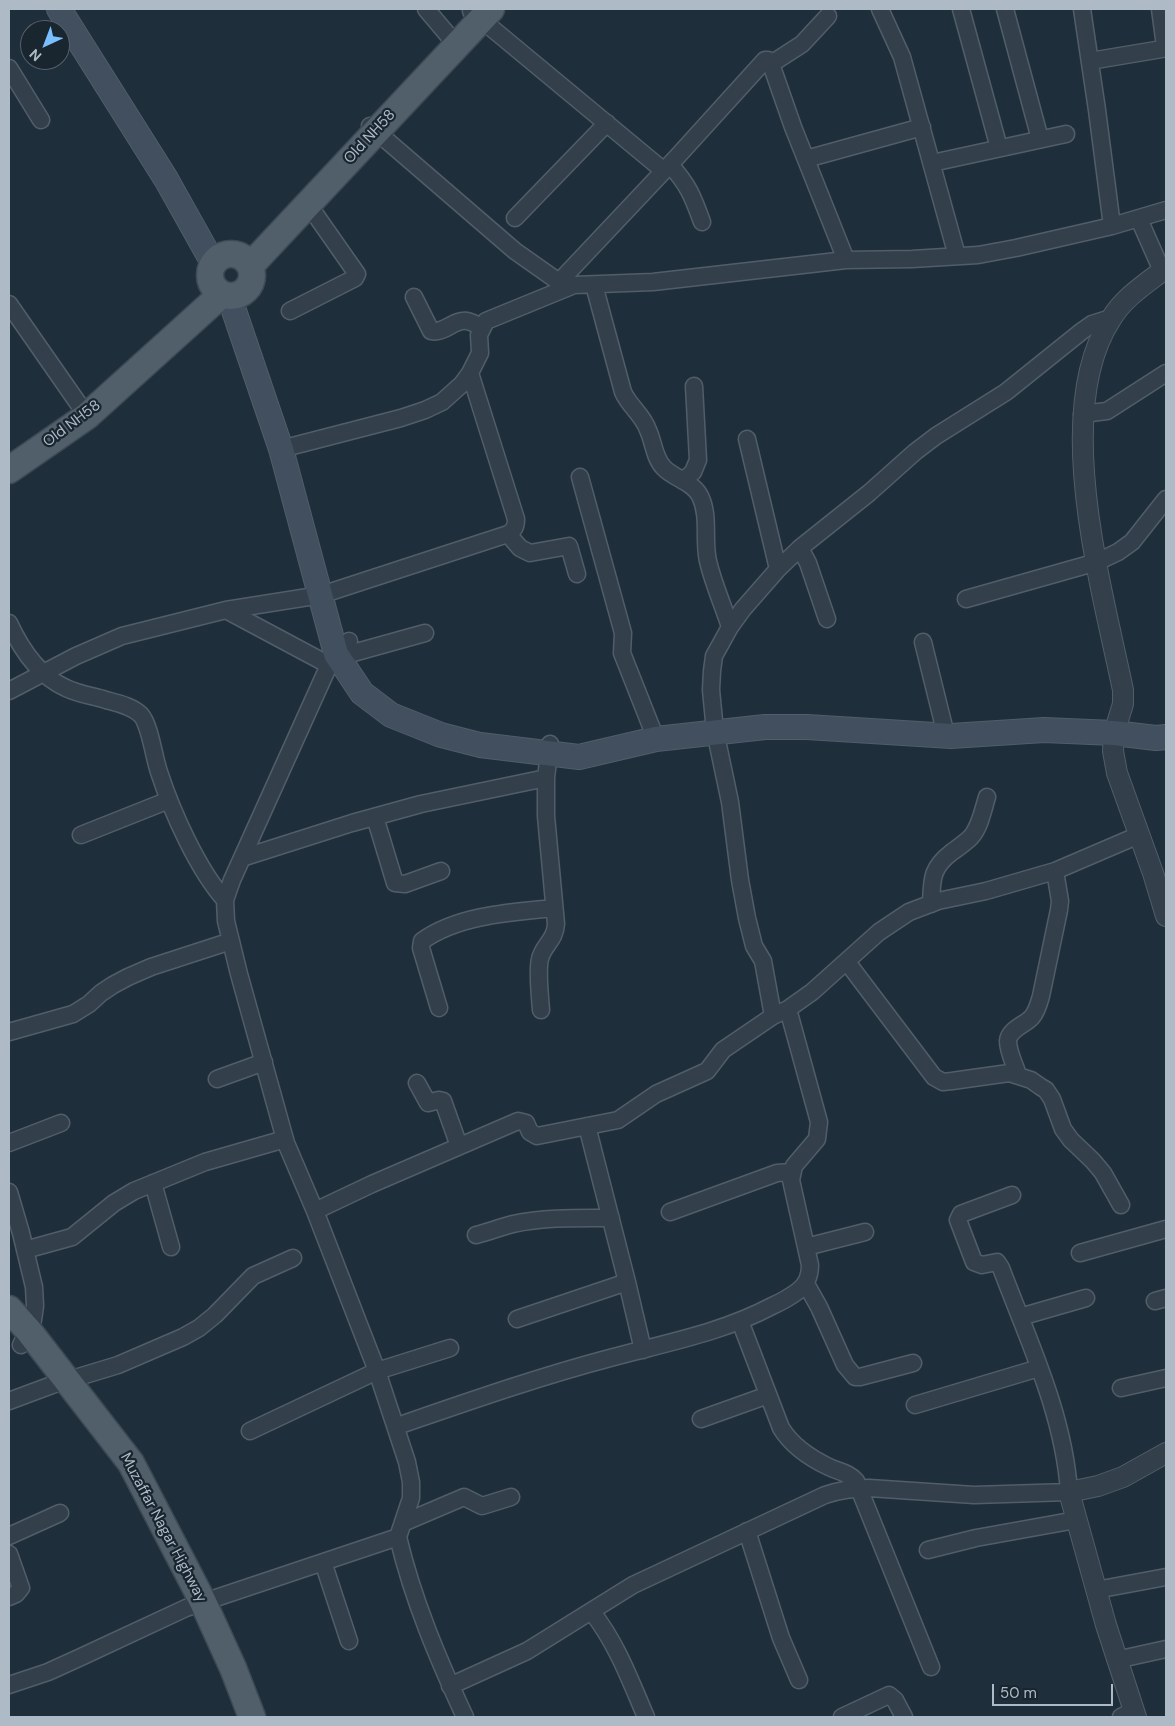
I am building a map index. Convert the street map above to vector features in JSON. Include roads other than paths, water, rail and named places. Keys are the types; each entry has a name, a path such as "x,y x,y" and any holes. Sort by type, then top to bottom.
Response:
{"main road":[{"path":"59,9 229,276"},
{"path":"74,9 178,172 229,276 288,447 328,593 342,653 362,693 391,715 440,735 480,745 550,748 579,757 653,733 714,724 1044,730 1116,726 1156,727 1166,733"},
{"name":"Old NH58","path":"229,276 372,128 479,12"},
{"name":"Old NH58","path":"9,470 82,410 308,204 448,35 479,12"},
{"name":"Old NH58","path":"9,452 82,410"},
{"path":"1116,726 1156,738 1166,737"},
{"name":"Muzaffar Nagar Highway","path":"9,1309 19,1335 60,1383 119,1471 194,1605 233,1668 252,1717"},
{"name":"Muzaffar Nagar Highway","path":"194,1605 233,1717"}],"street":[{"path":"426,9 448,35"},
{"path":"880,9 902,57 957,256"},
{"path":"961,9 999,148"},
{"path":"1005,9 1040,139"},
{"path":"1082,9 1112,226"},
{"path":"1090,61 1162,50 1165,46 1165,40 1160,9"},
{"path":"479,12 607,123 683,179 690,189 702,222"},
{"path":"771,64 802,44 828,16"},
{"path":"288,447 356,431 425,410 442,402 462,384 470,373 480,353 479,335 486,321 567,284 667,168 765,60 768,60 771,64 846,260"},
{"path":"9,68 40,120"},
{"path":"515,218 607,123"},
{"path":"806,159 922,126"},
{"path":"372,128 514,251 567,284 594,285 653,282 846,260 978,255 1112,226 1166,210"},
{"path":"932,163 1066,134"},
{"path":"290,311 355,278 357,274 308,204"},
{"path":"1139,219 1164,269 1130,295 1112,318 1099,341 1090,367 1082,414 1084,461 1091,528 1123,690 1123,704 1116,726 1113,751 1117,774 1166,916"},
{"path":"594,285 627,402 644,420 657,458 663,468 697,491 702,499 708,561 730,626"},
{"path":"414,297 431,331 438,332 462,321 467,321 482,328"},
{"path":"9,304 82,410"},
{"path":"773,1016 763,961 754,946 746,918 730,802 714,724 712,671 714,656 730,626 778,569 800,548 936,436 1006,392 1092,324 1112,318"},
{"path":"9,691 76,656 122,636 226,610 328,593 508,534 516,526 516,519 470,373"},
{"path":"1082,414 1107,411 1166,373"},
{"path":"683,481 693,472 698,460 694,386"},
{"path":"747,439 778,569"},
{"path":"580,477 623,633 622,653 653,733"},
{"path":"966,599 1097,562 1118,552 1132,542 1166,498"},
{"path":"508,534 520,548 530,553 569,546 577,574"},
{"path":"800,548 808,563 828,619"},
{"path":"226,610 342,653 425,633"},
{"path":"9,624 23,648 43,673 67,689 127,706 142,716 169,800 204,872 215,890 225,900"},
{"path":"923,642 944,728"},
{"path":"342,653 242,858 225,900 226,921 285,1139 397,1426 411,1482 411,1498 401,1530 408,1576 450,1686 465,1717"},
{"path":"541,1010 539,960 555,932 546,816 546,778 550,748"},
{"path":"242,858 421,804 546,778"},
{"path":"931,904 934,872 944,858 965,844 972,836 978,826 987,797"},
{"path":"81,835 169,800"},
{"path":"375,817 395,883 405,884 441,871"},
{"path":"315,1212 518,1121 526,1122 530,1132 537,1136 618,1120 656,1094 707,1072 723,1050 812,992 879,932 909,912 931,904 1055,872 1139,834"},
{"path":"1018,1075 1008,1042 1014,1030 1032,1017 1042,996 1043,981 1058,923 1060,901 1055,872"},
{"path":"439,1008 421,948 422,941 470,920 497,914 554,908"},
{"path":"9,1032 73,1014 113,985 128,977 152,967 231,941"},
{"path":"847,962 934,1077 943,1082 952,1082 1009,1073 1031,1080 1046,1090 1063,1129 1070,1140 1093,1161 1121,1205"},
{"path":"397,1426 547,1376 682,1341 740,1321 791,1296 806,1284 810,1276 810,1265 791,1180 794,1166 817,1139 819,1122 788,1009"},
{"path":"217,1079 264,1062"},
{"path":"417,1083 428,1103 440,1100 443,1102 459,1146"},
{"path":"9,1143 61,1123"},
{"path":"586,1126 628,1282 643,1350"},
{"path":"25,1250 72,1237 114,1203 134,1191 227,1155 285,1139"},
{"path":"670,1212 777,1173 792,1172"},
{"path":"153,1183 171,1247"},
{"path":"9,1192 34,1287 35,1306 33,1320 19,1335"},
{"path":"1012,1195 962,1214 958,1220 974,1262 982,1265 994,1262 1000,1264 1050,1398 1060,1437 1069,1492 1076,1520 1130,1715"},
{"path":"476,1235 515,1224 537,1221 561,1218 611,1218"},
{"path":"1080,1253 1166,1229"},
{"path":"806,1246 865,1232"},
{"path":"9,1401 118,1365 183,1337 199,1328 215,1315 253,1276 293,1258"},
{"path":"517,1319 628,1282"},
{"path":"806,1284 846,1365 855,1377 913,1363"},
{"path":"1020,1317 1086,1298"},
{"path":"740,1321 781,1428 787,1438 808,1455 830,1468 850,1475 859,1488 931,1666"},
{"path":"250,1431 377,1371 450,1348"},
{"path":"916,1405 1039,1368"},
{"path":"1122,1388 1166,1378"},
{"path":"701,1419 768,1395"},
{"path":"450,1686 527,1651 633,1585 838,1490 859,1488 974,1495 1069,1492 1098,1486 1123,1477 1166,1453"},
{"path":"9,1685 48,1672 194,1605 323,1562 401,1530 464,1498 482,1506 511,1496"},
{"path":"10,1532 60,1513"},
{"path":"928,1550 976,1538 1076,1520"},
{"path":"746,1531 781,1638 799,1680"},
{"path":"9,1554 21,1588 16,1594 9,1597"},
{"path":"323,1562 349,1641"},
{"path":"1096,1590 1166,1577"},
{"path":"592,1612 619,1654 646,1717"},
{"path":"1116,1660 1166,1649"},
{"path":"842,1717 889,1695 895,1700 904,1717"}]}
